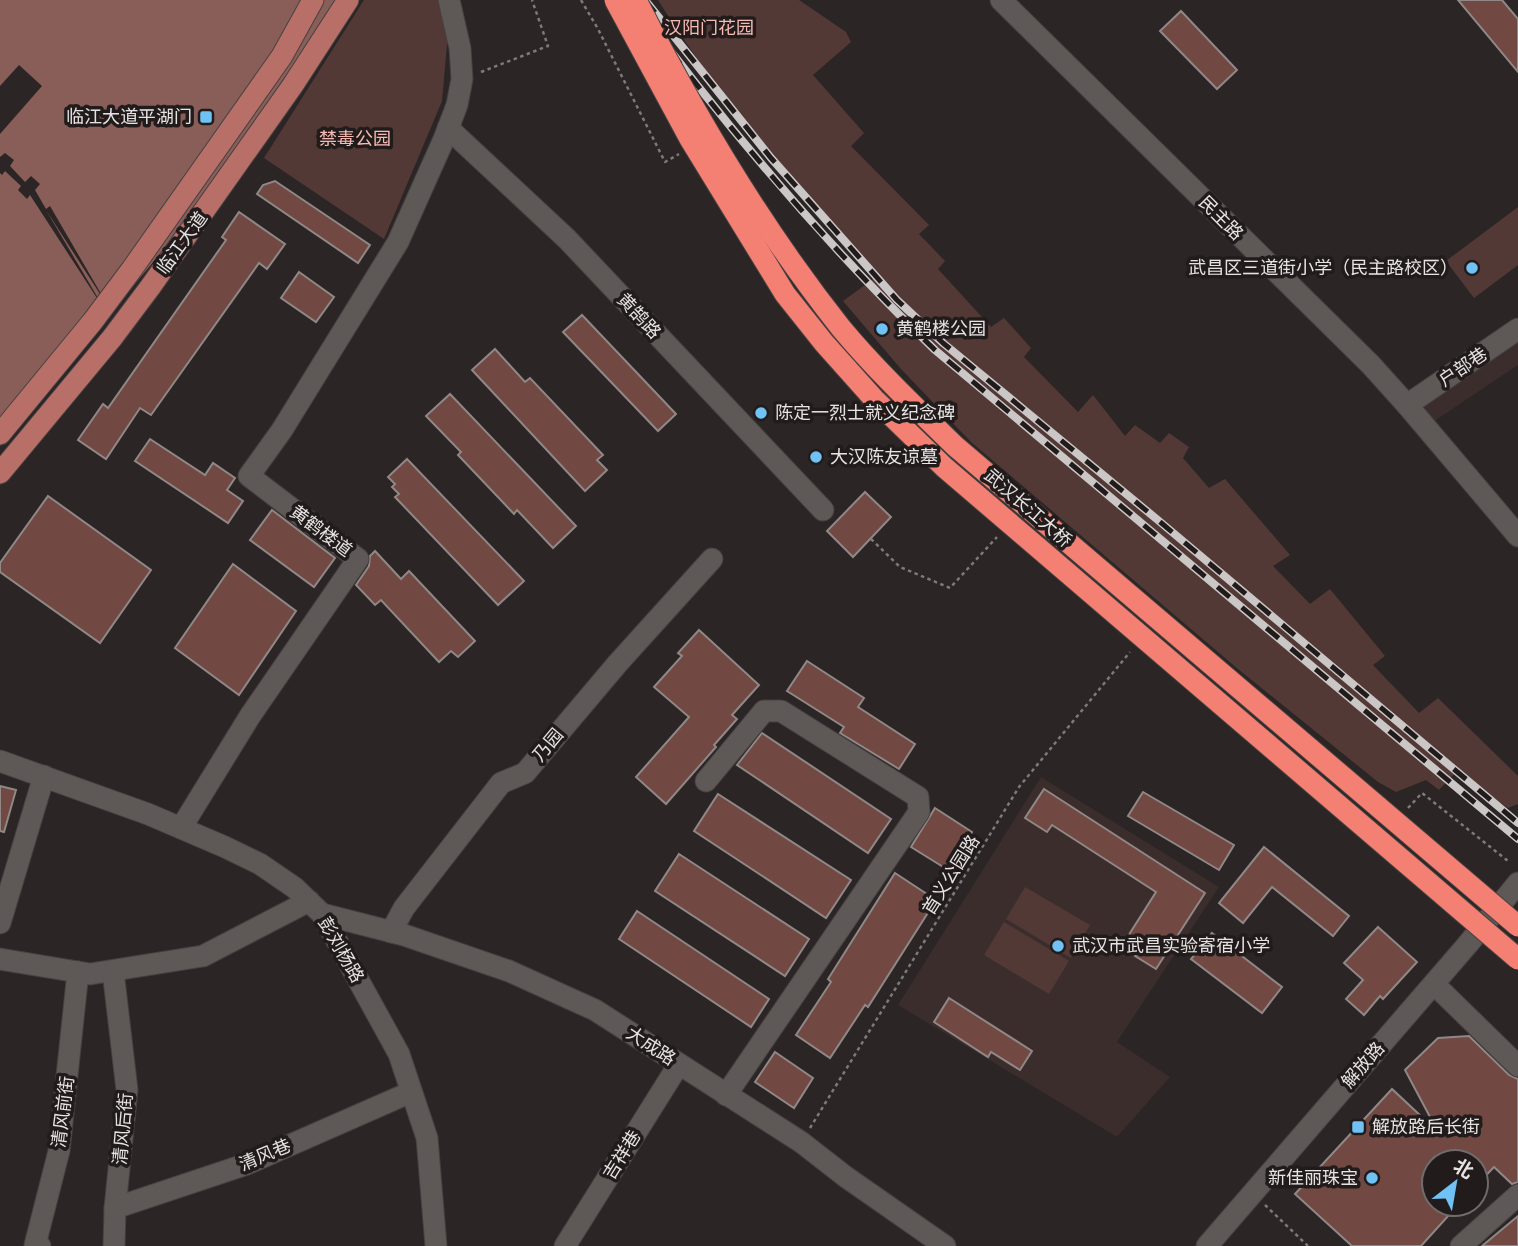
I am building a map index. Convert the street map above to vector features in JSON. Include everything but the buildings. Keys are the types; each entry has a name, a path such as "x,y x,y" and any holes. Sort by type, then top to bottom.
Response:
{"highway":[{"name":"武汉长江大桥","path":"615,0 694,145 785,294 874,399 944,467 1518,959"},
{"name":"武汉长江大桥","path":"635,0 735,176 801,275 842,329 889,382 955,446 1518,926"}],"main road":[{"name":"临江大道","path":"0,434 93,321 282,56 313,0"},
{"name":"临江大道","path":"0,473 112,338 219,193 348,0"},
{"path":"196,177 219,193"}],"street":[{"path":"448,128 457,105 462,79 460,48 449,0"},
{"name":"民主路","path":"1001,0 1361,356 1408,405 1518,536"},
{"name":"黄鹤楼道","path":"181,828 250,716 358,559 248,476 282,429 398,242 448,128"},
{"name":"黄鹄路","path":"448,128 567,239 823,510"},
{"name":"户部巷","path":"1408,405 1518,330"},
{"name":"乃园","path":"391,932 404,908 501,783 525,773 618,663 712,559"},
{"path":"706,781 764,711 781,712 918,797 919,812 726,1095"},
{"name":"彭刘杨路","path":"0,761 181,828 260,864 295,888 315,907 399,1054 427,1138 436,1246"},
{"path":"0,923 44,776"},
{"name":"解放路","path":"1207,1246 1518,883"},
{"path":"0,959 90,974 113,971 202,956 315,907"},
{"name":"大成路","path":"315,907 509,971 595,1010 801,1142 945,1246"},
{"name":"清风后街","path":"113,971 128,1090 115,1208 114,1246"},
{"name":"清风前街","path":"40,1246 35,1245 59,1151 78,972"},
{"path":"1434,984 1518,1066"},
{"name":"吉祥巷","path":"565,1246 679,1064"},
{"name":"清风巷","path":"115,1208 247,1164 411,1092"},
{"path":"1461,1246 1517,1198"}],"path":[{"path":"462,79 548,46 531,0"},
{"path":"580,0 598,29 665,162 694,145"},
{"path":"871,539 900,567 950,588 1010,523"},
{"name":"首义公园路","path":"801,1142 1019,787 1142,636"},
{"path":"1396,821 1422,793 1508,861"},
{"path":"1252,1193 1308,1246"}],"shaded area":[{"path":"0,0 338,0 326,32 174,237 0,446"},
{"path":"1518,331 1518,365 1430,424 1413,404"},
{"name":"武汉市武昌实验寄宿小学","path":"1041,777 1219,887 1117,1042 1170,1077 1117,1137 898,1005"}],"green space":[{"name":"禁毒公园","path":"364,0 438,0 448,33 442,101 384,239 264,158"},
{"name":"汉阳门花园","path":"658,0 799,0 846,32 851,42 813,75 864,133 851,146 929,225 919,234 945,261 938,269 991,327 1004,318 1031,348 1024,357 1078,412 1093,395 1125,436 1135,425 1160,443 1169,433 1189,447 1183,458 1209,488 1225,479 1290,555 1273,566 1310,604 1330,589 1385,656 1373,665 1419,713 1438,698 1518,776 1518,804 1508,808 1457,771 1439,790 1426,780 1396,792 1378,782 1238,669 971,442 901,369 843,301 876,277 734,108"},
{"path":"1518,207 1518,265 1474,298 1446,261"},
{"path":"1025,887 1090,925 1071,958 1006,919"},
{"path":"1004,922 1069,961 1049,994 984,955"}],"pier":[{"path":"19,65 42,86 0,134 0,86"},
{"path":"5,153 14,160 10,166 25,182 31,176 40,184 35,190 46,209 50,206 111,311 46,210 108,315 30,195 27,199 18,190 21,186 5,171 2,175 0,173 0,157"}],"railway":[{"path":"632,0 702,92 776,181 853,267 935,350 1518,839"},
{"path":"645,0 771,158 897,300 943,343 1518,823"}],"place":[{"name":"临江大道平湖门","path":"206,117"},
{"name":"武昌区三道街小学（民主路校区）","path":"1472,268"},
{"name":"黄鹤楼公园","path":"882,329"},
{"name":"陈定一烈士就义纪念碑","path":"761,413"},
{"name":"大汉陈友谅墓","path":"816,457"},
{"name":"武汉市武昌实验寄宿小学","path":"1058,946"},
{"name":"解放路后长街","path":"1358,1127"},
{"name":"新佳丽珠宝","path":"1372,1178"}]}
